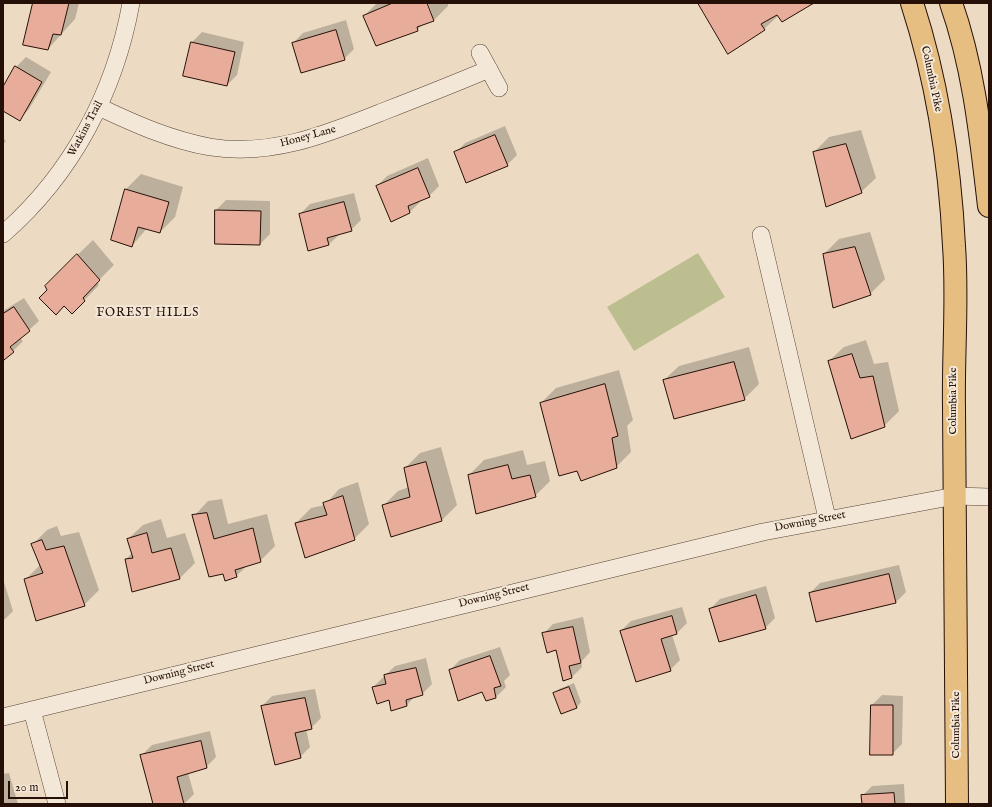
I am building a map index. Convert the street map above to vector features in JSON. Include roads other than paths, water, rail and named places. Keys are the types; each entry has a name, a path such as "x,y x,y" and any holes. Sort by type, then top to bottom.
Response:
{"main road":[{"name":"Columbia Pike","path":"912,3 926,53 937,103 950,192 955,246 957,804"},
{"path":"951,3 958,22 971,82 989,206"}],"street":[{"name":"Watkins Trail","path":"3,234 46,191 71,157 99,107 116,65 127,28 131,3"},
{"path":"480,53 499,88"},
{"name":"Honey Lane","path":"99,107 139,126 181,140 211,147 247,149 284,145 319,136 489,69"},
{"path":"761,234 827,518"},
{"name":"Downing Street","path":"3,717 551,582 763,532 827,518 955,496 989,497"},
{"path":"32,710 58,804"}],"district":[{"name":"FOREST HILLS","path":"148,314"}]}
